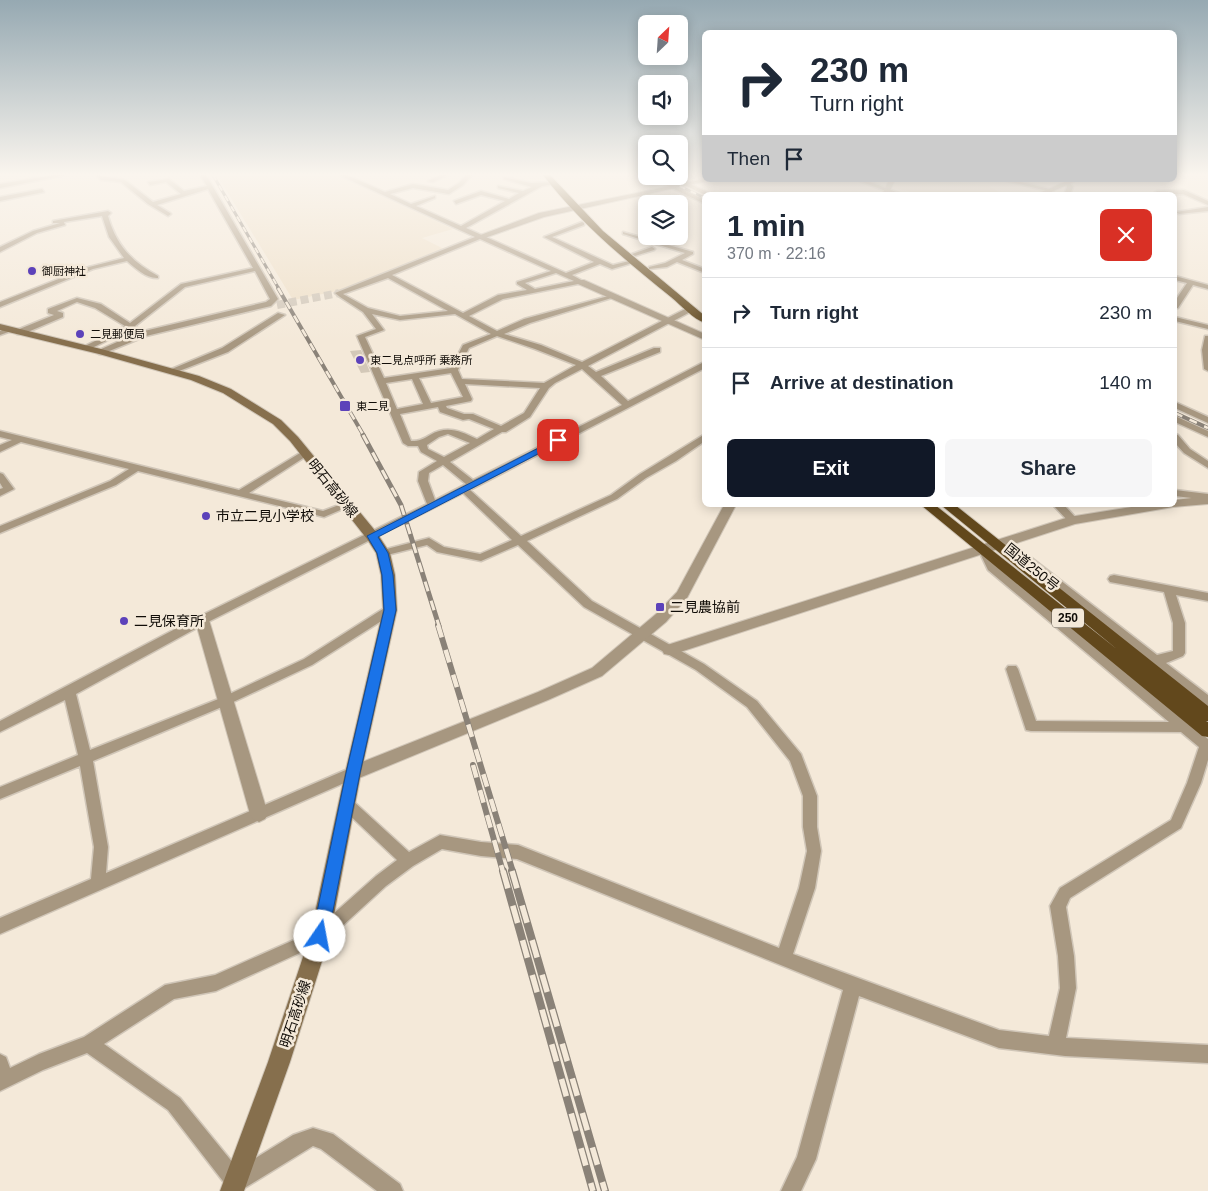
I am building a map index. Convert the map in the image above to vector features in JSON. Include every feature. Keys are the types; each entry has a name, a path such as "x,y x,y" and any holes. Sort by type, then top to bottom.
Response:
{"highway":[{"path":"604,231 702,318"},
{"path":"634,258 651,268 702,309"},
{"name":"国道250号","path":"930,507 990,547 1208,715"},
{"name":"国道250号","path":"949,507 990,547 1207,741"}],"main road":[{"name":"明石高砂線","path":"7,330 102,352 171,371 227,391 277,422 294,439 372,536 383,553 388,575 390,610 353,773 320,936 280,1062 234,1187"}],"street":[{"path":"0,250 39,231"},
{"path":"109,231 116,245 128,259 140,270 156,277"},
{"path":"102,352 143,334 183,322 268,304 274,299 234,231"},
{"path":"465,231 702,336"},
{"path":"339,293 497,231"},
{"path":"564,231 547,237 612,267 652,248"},
{"path":"625,233 691,252 667,265 651,268"},
{"path":"0,305 91,268 128,259"},
{"path":"678,260 702,270"},
{"path":"566,275 600,262"},
{"path":"85,348 130,326 183,285 256,270"},
{"path":"534,291 519,283 557,271"},
{"path":"387,275 383,281 342,296 366,310 400,318 460,314 501,297 581,282"},
{"path":"387,275 496,334 538,347 582,365 627,406"},
{"path":"1177,278 1208,287"},
{"path":"1177,303 1191,282"},
{"path":"454,370 466,347 527,320 614,296"},
{"path":"7,330 60,315 52,311 77,300 98,306 143,334"},
{"path":"183,322 214,318 276,305"},
{"path":"366,310 380,330 361,336 408,442 422,444 436,435 448,431 457,432 477,443"},
{"path":"432,505 422,481 424,472 503,430 527,415 546,386 582,365 692,310"},
{"path":"171,371 225,350 281,314"},
{"path":"1177,320 1208,327"},
{"path":"1208,338 1206,350 1208,369"},
{"path":"595,375 657,350"},
{"path":"0,727 202,620 372,536 702,367"},
{"path":"381,381 454,370"},
{"path":"395,412 468,399 454,370"},
{"path":"415,377 428,406"},
{"path":"459,381 546,386"},
{"path":"442,404 444,410 462,417 470,416 503,430"},
{"path":"1177,406 1208,420"},
{"path":"1177,420 1208,434"},
{"path":"0,434 324,514 347,505"},
{"path":"0,449 22,438"},
{"path":"383,553 429,541 441,550 481,558 517,539 614,496 702,439"},
{"path":"1177,439 1188,451 1208,465"},
{"path":"422,444 424,450 443,461 517,539 588,604 700,667 752,704 796,758 810,796 810,827 814,851 807,888 784,957"},
{"path":"240,494 305,453"},
{"path":"0,530 113,483 138,467"},
{"path":"0,477 9,489 0,493"},
{"path":"1177,493 1208,498"},
{"path":"1177,504 1208,498"},
{"path":"0,926 353,773 525,704 597,672 661,618 682,595 729,507"},
{"path":"1060,507 1073,520"},
{"path":"669,650 1073,520 1155,507"},
{"path":"990,547 1025,558 1208,702"},
{"path":"990,547 992,567 1184,727 1207,741 1194,783 1176,824 1065,893 1058,906 1066,956 1068,988 1056,1046"},
{"path":"1114,579 1208,597"},
{"path":"1154,660 1168,658 1179,653 1179,623 1168,588"},
{"path":"0,793 225,701 308,662 390,610"},
{"path":"202,620 259,814"},
{"path":"1012,670 1031,726 1184,727"},
{"path":"69,692 85,757 102,847 98,884"},
{"path":"347,804 408,861"},
{"path":"2,1074 39,1063 89,1044 171,991 216,983 320,936 381,882 408,861 440,842 482,849 518,852 853,986 999,1039 1056,1046 1208,1054"},
{"path":"791,1191 806,1159 853,986"},
{"path":"89,1044 174,1104 234,1187 300,1142 313,1138 326,1141 393,1191"}],"shaded area":[{"path":"251,231 448,231 422,238 444,249 347,289 293,300"}],"building":[{"name":"東二見点呼所 乗務所","path":"361,350 370,372 361,373 350,351"}],"tunnel":[{"path":"277,305 339,293"}],"railway":[{"path":"245,231 279,289"},
{"path":"278,288 364,436"},
{"path":"1177,414 1208,428"},
{"path":"363,435 401,505 439,626"},
{"path":"438,625 513,872"},
{"path":"473,765 503,872"},
{"path":"503,871 593,1191"},
{"path":"512,871 605,1191"}],"place":[{"name":"御厨神社","path":"32,271"},
{"name":"二見郵便局","path":"80,334"},
{"name":"東二見点呼所 乗務所","path":"360,360"},
{"name":"東二見","path":"345,406"},
{"name":"市立二見小学校","path":"206,516"},
{"name":"二見農協前","path":"660,607"},
{"name":"二見保育所","path":"124,621"}],"route":[{"path":"320,936 353,773 390,610 388,575 383,553 372,536 558,440"}]}
